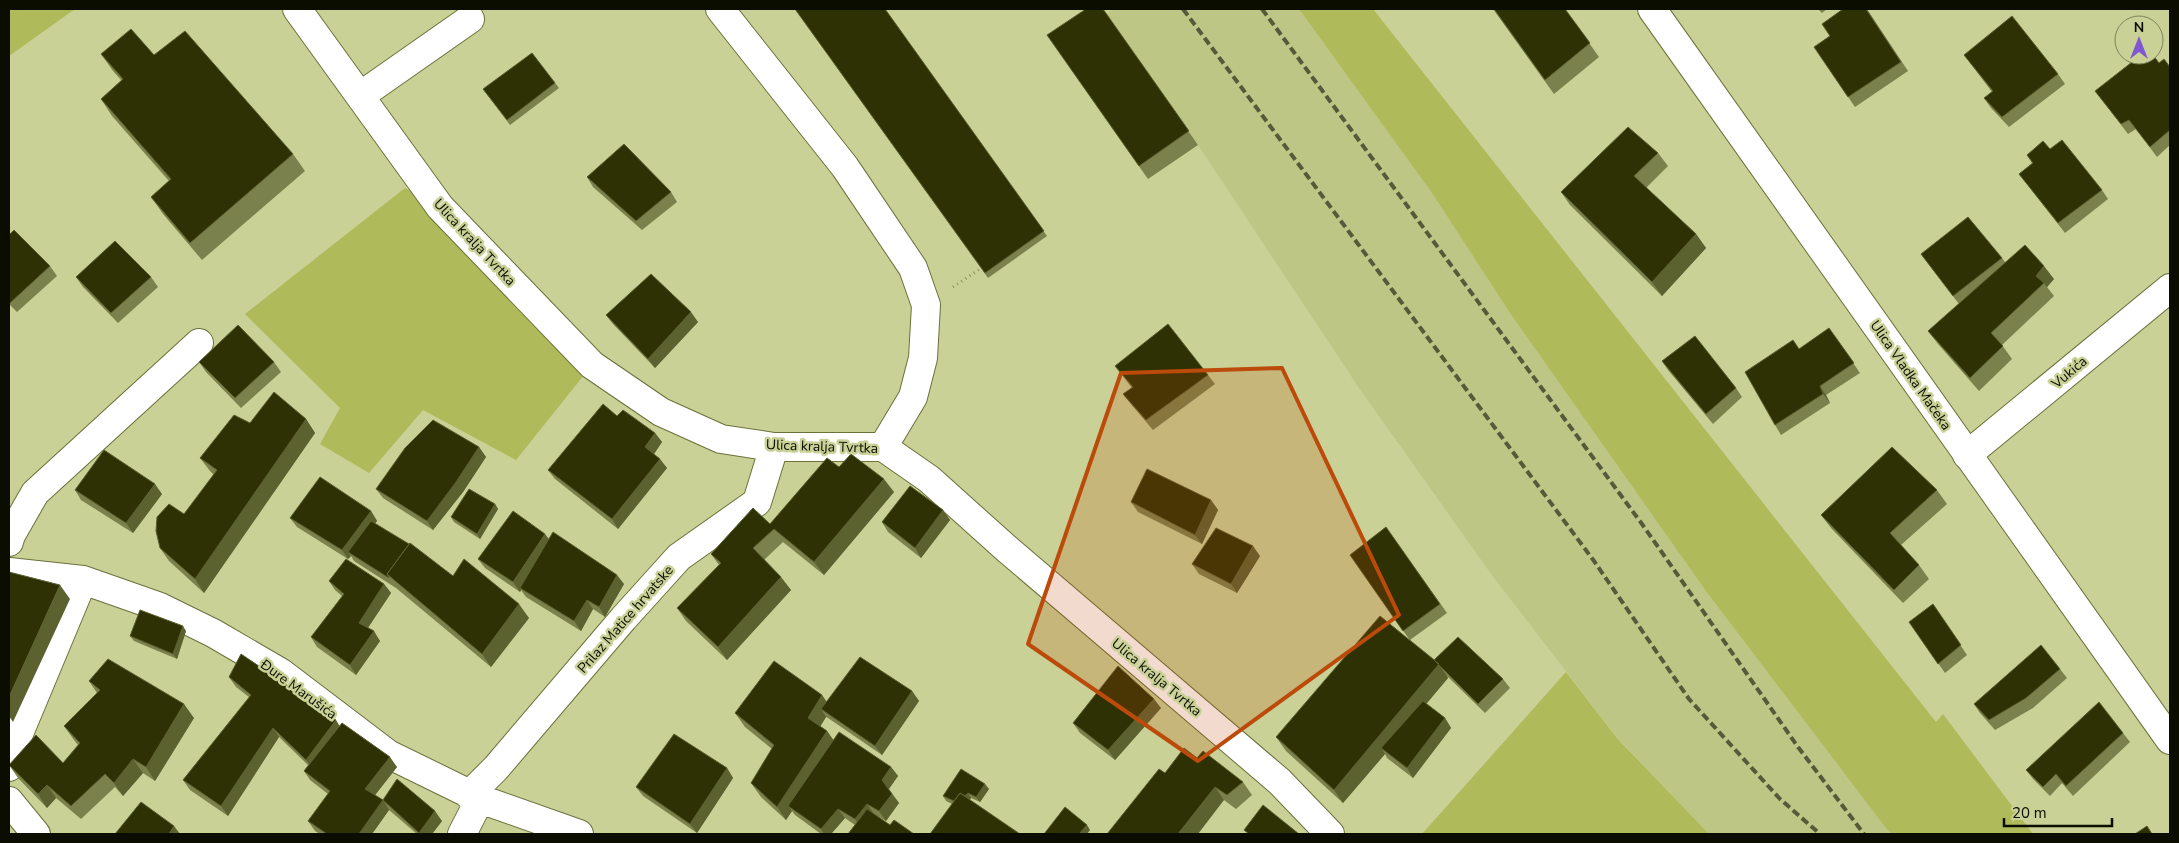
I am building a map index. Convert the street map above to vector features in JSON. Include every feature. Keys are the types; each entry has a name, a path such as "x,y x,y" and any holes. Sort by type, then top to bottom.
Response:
{"street":[{"name":"Ulica kralja Tvrtka","path":"298,9 440,207 592,364 661,412 720,439 774,447 883,447 928,479 1014,556 1272,775 1330,834"},
{"path":"720,9 845,167 913,268 926,305 923,358 913,397 883,447"},
{"name":"Ulica Vladka Mačeka","path":"1652,9 1968,455 2168,733"},
{"path":"360,96 470,19"},
{"name":"Vukića","path":"1968,455 2170,288"},
{"path":"9,542 11,535 35,493 198,343"},
{"name":"Prilaz Matice hrvatske","path":"462,834 475,797 496,768 623,619 680,557 756,502 774,447"},
{"name":"Đure Marušića","path":"9,572 83,580 160,608 214,633 280,672 388,754 475,797 579,834"},
{"path":"9,768 15,743 83,580"},
{"path":"9,801 36,834"}],"path":[{"path":"926,305 989,263"}],"highlighted area":[{"path":"1282,368 1399,615 1198,761 1028,644 1121,373"}],"shaded area":[{"path":"9,9 75,9 9,56"},
{"path":"1112,9 1299,9 1432,193 1510,313 1892,834 1709,834 1617,737 1494,578 1359,388 1198,145 1107,14"},
{"path":"1299,9 1373,9 1936,722 1943,714 2033,834 1892,834 1886,828 1706,591 1510,313 1432,193"},
{"path":"405,188 440,207 592,365 516,460 423,410 369,473 320,444 340,408 245,314"},
{"path":"1566,672 1617,738 1709,834 1422,834"}],"building":[{"path":"795,9 885,9 1044,231 985,273"},
{"path":"1086,9 1103,9 1189,131 1139,166 1047,35"},
{"path":"1494,9 1565,9 1590,43 1545,80"},
{"path":"1843,9 1866,9 1901,62 1848,97 1814,47 1830,36 1822,24"},
{"path":"2012,16 2058,74 2002,117 1984,98 1993,91 1964,55"},
{"path":"131,29 154,55 185,31 293,154 190,243 151,197 171,179 101,99 123,79 101,54"},
{"path":"532,53 555,83 507,120 483,89"},
{"path":"2164,59 2170,67 2170,130 2150,147 2129,120 2121,124 2095,91 2128,65 2164,65"},
{"path":"1628,127 1658,153 1634,176 1696,234 1652,282 1561,192"},
{"path":"2062,140 2102,190 2058,223 2019,174 2033,163 2027,155 2043,141 2050,149"},
{"path":"624,144 671,192 636,221 587,177"},
{"path":"1968,217 2002,258 1953,296 1921,254"},
{"path":"14,230 50,266 10,303 9,235"},
{"path":"115,241 151,277 111,313 76,277"},
{"path":"2025,245 2044,266 2036,276 2044,283 1991,333 2003,346 1970,378 1928,331"},
{"path":"651,274 691,312 648,359 606,315"},
{"path":"1168,324 1208,375 1146,420 1123,394 1133,387 1115,366"},
{"path":"238,325 274,362 235,398 199,362"},
{"path":"1829,328 1854,363 1820,386 1823,394 1775,425 1745,372 1793,340 1799,349"},
{"path":"1695,336 1736,388 1706,414 1662,361"},
{"path":"274,392 306,419 195,579 160,548 156,531 157,517 169,504 184,514 217,470 200,458 234,415 250,423"},
{"path":"603,404 617,416 623,410 655,433 645,447 660,459 612,519 548,470"},
{"path":"433,420 479,447 427,521 376,489 405,448"},
{"path":"1892,447 1937,490 1890,533 1919,565 1894,590 1821,515"},
{"path":"104,450 155,484 126,523 75,490"},
{"path":"851,454 884,479 814,562 774,529 753,548 781,577 718,647 677,608 721,563 711,554 753,508 770,524 827,458 839,467"},
{"path":"1147,469 1211,500 1195,535 1131,502"},
{"path":"320,477 371,511 342,550 290,518"},
{"path":"910,486 943,510 915,548 882,522"},
{"path":"469,489 495,504 477,534 451,517"},
{"path":"513,511 545,534 513,582 478,559"},
{"path":"371,521 409,544 387,574 389,578 348,552"},
{"path":"1386,527 1440,604 1403,631 1350,555"},
{"path":"1216,528 1253,546 1231,584 1192,564"},
{"path":"553,532 617,575 599,607 587,600 574,621 520,588"},
{"path":"410,543 453,576 464,559 519,604 482,654 387,574"},
{"path":"346,559 384,584 359,623 374,631 350,665 311,637 344,594 329,581"},
{"path":"9,572 60,585 9,697"},
{"path":"1933,604 1961,645 1938,664 1909,622"},
{"path":"140,610 183,626 173,654 130,636"},
{"path":"1380,616 1439,664 1334,790 1276,737"},
{"path":"1458,637 1503,679 1478,704 1434,660"},
{"path":"2041,645 2060,669 2026,698 1989,720 1974,704"},
{"path":"241,654 336,720 306,760 273,728 221,806 183,780 251,695 229,677"},
{"path":"860,657 912,691 875,746 821,709"},
{"path":"108,659 184,704 146,767 133,759 114,783 105,774 71,806 47,785 38,794 9,765 36,735 63,763 80,743 64,726 100,690 89,681"},
{"path":"774,661 822,695 808,718 827,731 777,807 751,783 774,745 735,713"},
{"path":"1118,666 1154,699 1108,750 1073,723"},
{"path":"1423,701 1445,718 1407,768 1381,748"},
{"path":"2099,702 2123,733 2066,786 2056,774 2043,787 2026,770"},
{"path":"342,723 390,757 365,789 383,800 359,834 327,834 308,821 330,791 304,771"},
{"path":"839,732 891,767 882,780 892,794 879,811 867,804 855,819 838,809 821,829 788,806"},
{"path":"674,734 727,768 690,824 636,787"},
{"path":"1184,748 1197,758 1203,751 1243,782 1227,795 1215,787 1178,834 1107,834 1159,769 1165,773"},
{"path":"961,769 985,784 976,797 968,793 965,796 960,793 954,801 943,796"},
{"path":"397,779 435,811 419,833 383,800"},
{"path":"960,793 1020,834 930,834"},
{"path":"141,802 174,826 169,834 115,834"},
{"path":"1263,805 1299,834 1249,834 1244,830"},
{"path":"1065,807 1087,825 1079,834 1044,834"},
{"path":"867,809 890,825 894,820 914,834 848,834"},
{"path":"2147,826 2152,834 2135,834"}],"railway":[{"path":"1183,9 1594,561 1689,699 1780,799 1820,834"},
{"path":"1262,9 1642,524 1798,747 1864,834"}]}
